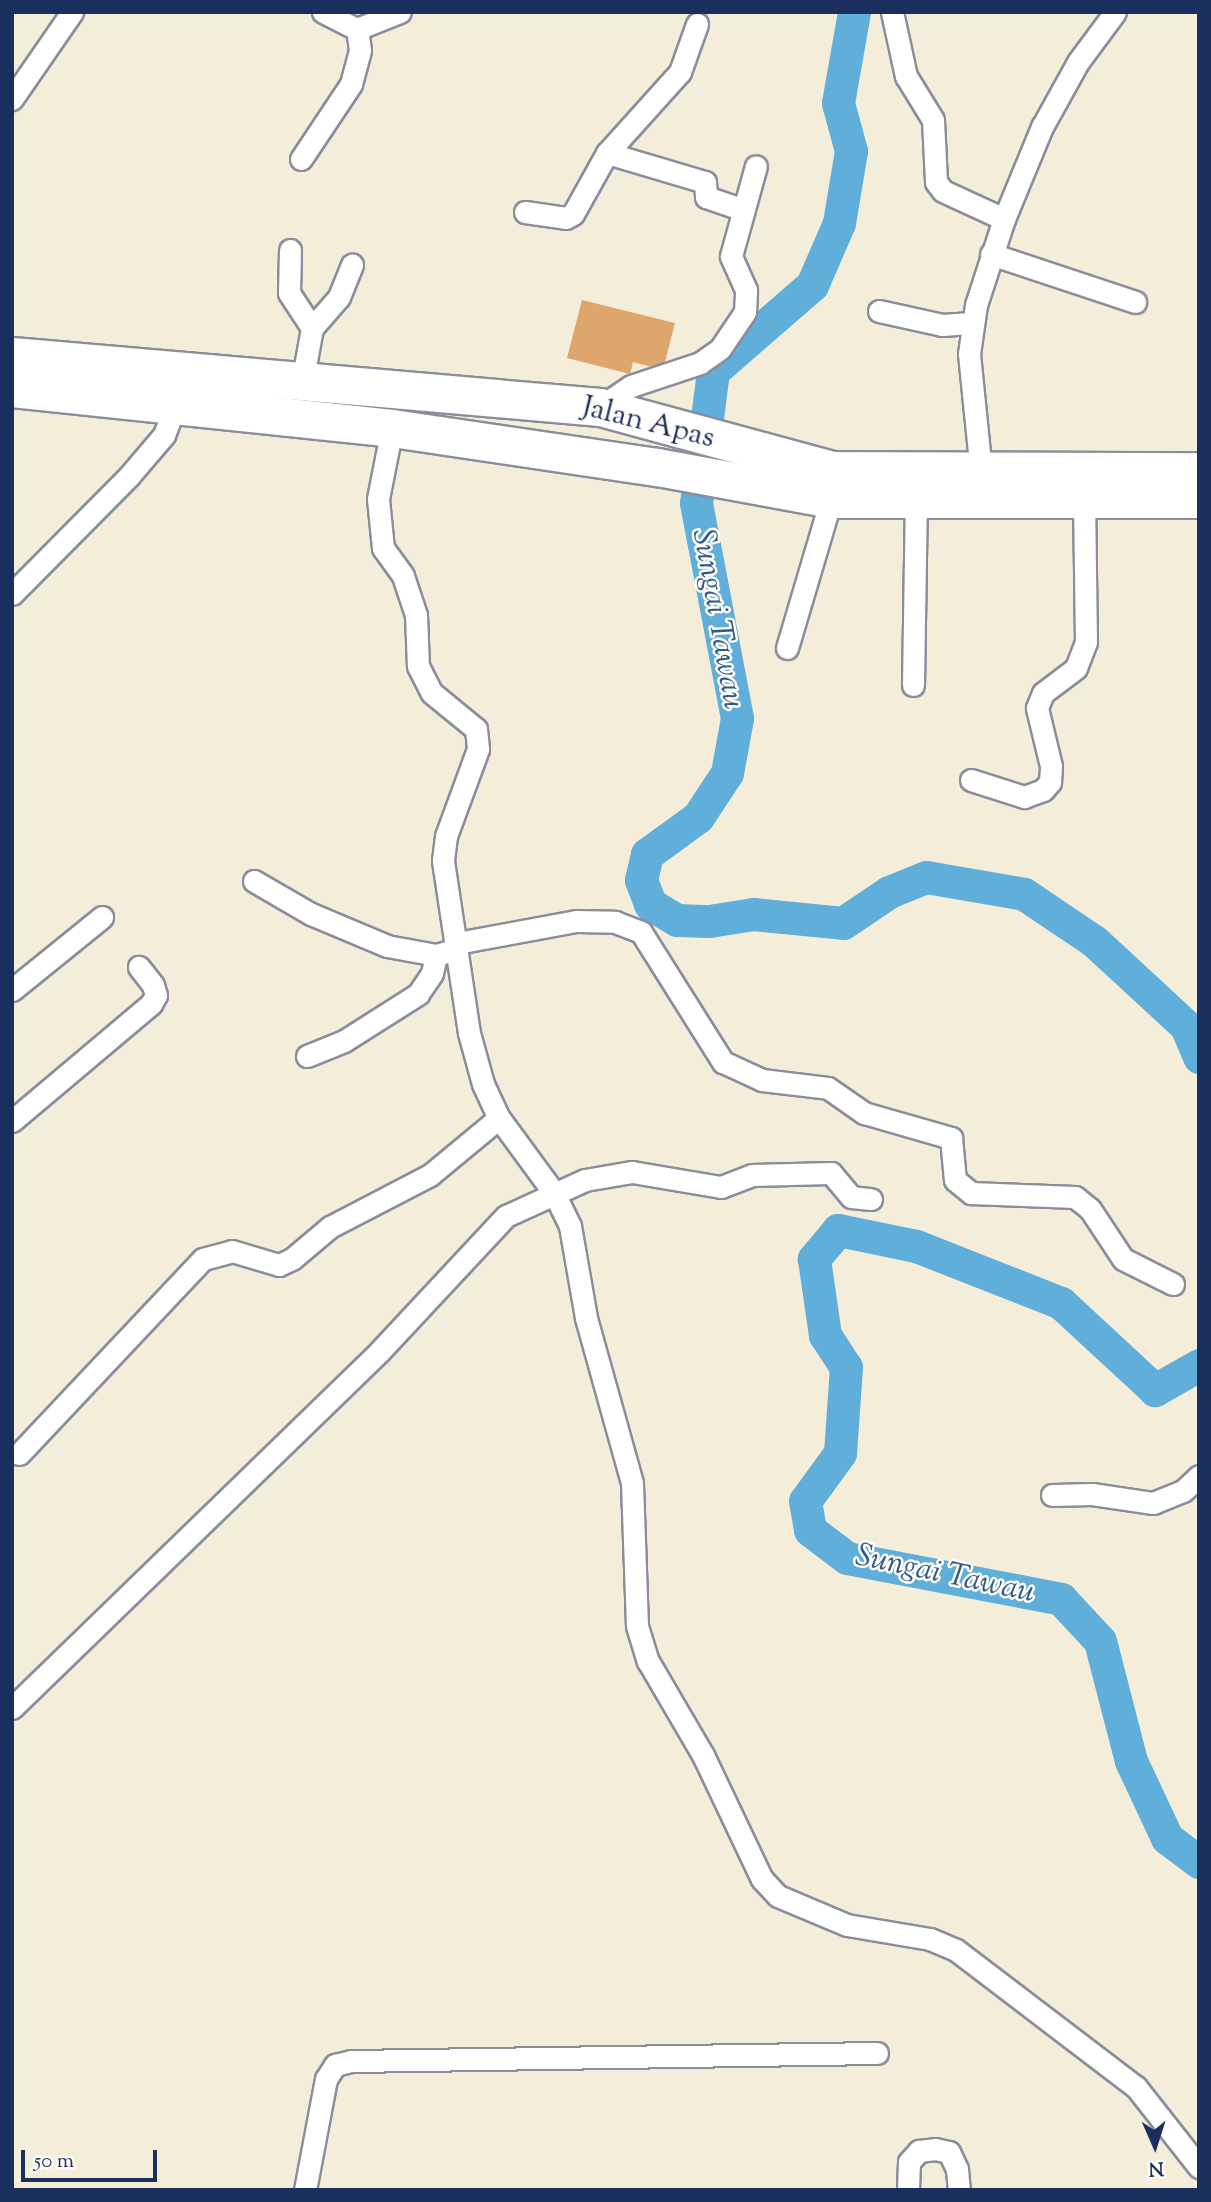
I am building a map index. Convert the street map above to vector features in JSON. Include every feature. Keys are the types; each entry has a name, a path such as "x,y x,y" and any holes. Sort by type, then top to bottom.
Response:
{"highway":[{"name":"Jalan Apas","path":"12,356 600,407 663,425 732,463 831,499 1199,499"},
{"name":"Jalan Apas","path":"12,388 392,428 657,467 732,463 832,470 1199,471"},
{"path":"471,397 477,406 549,423 563,453"},
{"path":"981,472 998,488 1068,500"}],"street":[{"path":"323,12 357,29 400,12"},
{"path":"892,12 906,76 933,120 936,182 943,191 1004,219"},
{"path":"981,472 969,354 971,323 991,254 1042,127 1078,62 1115,12"},
{"path":"12,99 64,15"},
{"path":"525,212 566,218 573,214 587,181 607,153 680,72 697,24"},
{"path":"302,159 341,105 354,76 360,50 357,29"},
{"path":"607,153 705,182 706,197 744,210"},
{"path":"600,407 631,386 700,363 720,349 748,302 731,256 757,166"},
{"path":"290,250 289,293 313,328"},
{"path":"991,254 1135,302"},
{"path":"302,383 313,328 339,297 352,265"},
{"path":"879,311 942,325 971,323"},
{"path":"12,594 129,476 164,435 176,404"},
{"path":"392,428 378,499 383,548 403,576 416,615 423,675 432,693 476,729 478,749 446,836 443,861 444,891 457,946 470,1033 483,1084 499,1118 554,1193 570,1226 586,1318 632,1483 636,1525 634,1593 640,1644 703,1755 762,1879 778,1896 817,1915 880,1933 930,1939 956,1950 1136,2087 1199,2167"},
{"path":"787,648 831,499"},
{"path":"971,780 1024,797 1043,790 1050,782 1051,766 1037,708 1043,693 1076,668 1086,642 1068,500"},
{"path":"913,685 916,501"},
{"path":"254,881 311,914 387,946 436,955 457,946 576,921 615,922 641,932 723,1062 762,1080 828,1088 864,1112 951,1138 955,1180 971,1193 1075,1197 1090,1209 1123,1259 1173,1283"},
{"path":"12,990 102,917"},
{"path":"307,1056 344,1041 418,994 432,973 436,955"},
{"path":"12,1121 151,1004 156,995 153,985 139,967"},
{"path":"19,1454 203,1259 232,1251 279,1265 292,1259 330,1227 430,1175 499,1118"},
{"path":"12,1708 379,1352 506,1216 598,1176 632,1172 720,1187 752,1175 831,1173 850,1198 871,1199"},
{"path":"1052,1495 1093,1494 1153,1503 1183,1491 1199,1476"},
{"path":"305,2190 326,2079 335,2066 351,2061 877,2053"},
{"path":"908,2190 909,2162 919,2151 935,2148 949,2152 957,2169 959,2190"}],"building":[{"path":"582,300 675,323 663,370 633,362 630,374 567,358"}],"waterway":[{"name":"Sungai Tawau","path":"854,12 838,103 851,151 839,223 812,285 713,371 696,503 737,718 727,773 698,817 647,854 641,880 650,904 677,920 709,921 753,914 843,923 889,892 926,877 1024,894 1094,941 1186,1026 1199,1057"},
{"name":"Sungai Tawau","path":"1199,1365 1155,1390 1061,1303 916,1246 838,1230 814,1259 825,1335 846,1367 840,1453 805,1501 810,1530 847,1558 1061,1599 1100,1641 1131,1761 1167,1838 1199,1862"}]}
